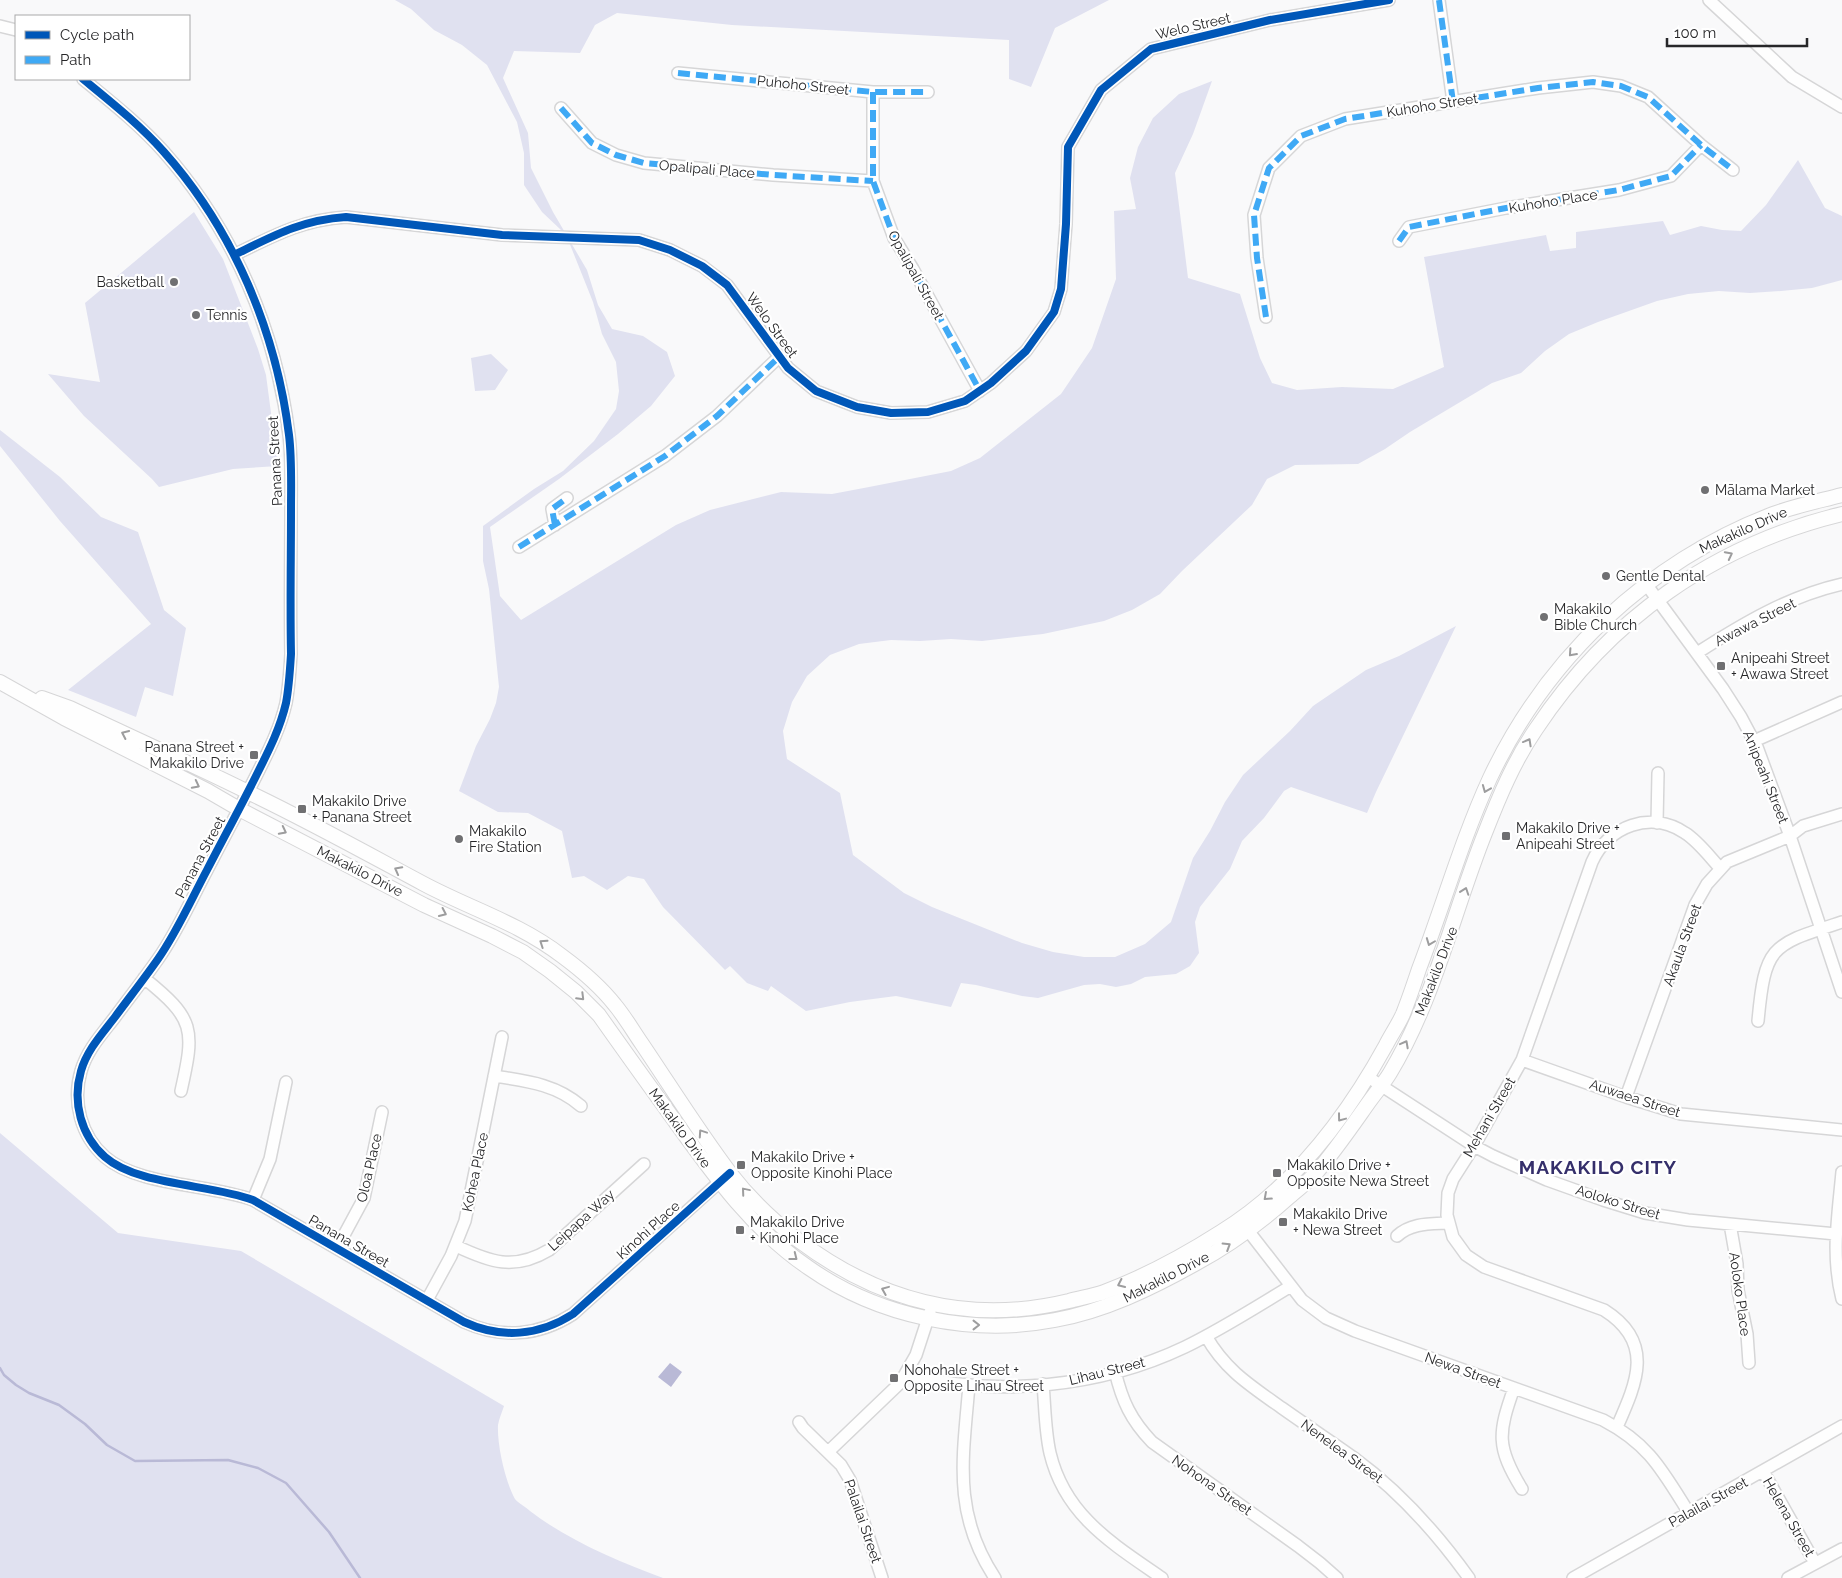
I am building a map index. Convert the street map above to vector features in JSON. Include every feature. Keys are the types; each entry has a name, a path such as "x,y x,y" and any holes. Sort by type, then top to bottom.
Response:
{"main road":[{"name":"Makakilo Drive","path":"1244,1225 1306,1160 1342,1117 1368,1077 1403,1014 1434,932 1468,832 1492,775 1512,739 1554,673 1594,628 1646,584 1691,554 1774,514 1842,495"},
{"name":"Makakilo Drive","path":"0,682 64,718 208,791 239,809 424,904 523,952 550,971 576,992 599,1016 719,1182 750,1218 779,1246 811,1270 846,1290 882,1307 930,1312 1007,1310 1053,1305 1101,1293 1269,1215 1314,1175 1388,1076 1416,1023 1435,978 1487,828 1505,783 1534,732 1568,684 1608,641 1658,598 1700,570 1752,543 1807,523 1842,514"},
{"name":"Makakilo Drive","path":"0,682 70,708 248,792 433,888 501,919 562,955 614,1003 730,1173 762,1210 821,1257 853,1276 930,1312"},
{"path":"424,904 433,888"}],"street":[{"name":"Welo Street","path":"234,255 293,227 328,218 359,218 502,235 572,236 639,240 670,250 702,266 727,285 788,368 816,391 857,407 891,413 928,412 965,401 991,383 1026,351 1054,312 1061,288 1066,224 1068,147 1101,90 1151,49 1270,20 1389,0"},
{"path":"1439,0 1453,102"},
{"path":"1709,0 1792,77 1842,107"},
{"path":"0,26 15,30"},
{"name":"Puhoho Street","path":"678,73 873,92 928,92"},
{"name":"Panana Street","path":"84,80 124,112 164,152 199,196 234,255 253,296 273,349 289,436 291,463 290,680 286,703 278,727 248,792 168,943 94,1044 81,1068 77,1098 80,1117 88,1135 106,1158 132,1172 230,1193 253,1200 476,1327 488,1331 513,1334 532,1331 563,1321 584,1306"},
{"name":"Kuhoho Street","path":"1266,317 1257,258 1254,215 1269,168 1301,136 1345,119 1538,88 1593,82 1621,86 1648,97 1700,145 1733,170"},
{"name":"Opalipali Street","path":"873,92 873,181 894,238 980,391"},
{"name":"Opalipali Place","path":"561,108 592,143 616,155 644,163 773,175 873,181"},
{"name":"Kuhoho Place","path":"1399,240 1410,227 1506,208 1619,190 1671,176 1700,145"},
{"path":"519,547 666,456 717,416 779,357"},
{"path":"555,525 552,509 567,498"},
{"name":"Anipeahi Street","path":"1646,584 1728,696 1754,741 1790,836 1842,992"},
{"name":"Awawa Street","path":"1697,653 1739,626 1786,603 1842,584"},
{"path":"1754,741 1842,702"},
{"path":"1657,822 1658,773"},
{"name":"Akaula Street","path":"1626,1096 1695,905 1707,884 1727,862 1790,836 1803,826 1842,814"},
{"name":"Mehani Street","path":"1617,1427 1635,1387 1637,1372 1637,1357 1633,1343 1621,1324 1610,1314 1597,1307 1478,1264 1461,1249 1453,1237 1448,1223 1446,1208 1450,1186 1522,1060 1595,855 1604,843 1621,829 1642,823 1657,822 1684,832 1720,868"},
{"path":"1758,1021 1760,994 1766,966 1772,956 1788,941 1842,922"},
{"path":"144,978 175,1005 186,1024 190,1038 190,1052 181,1091"},
{"name":"Kohea Place","path":"427,1300 456,1246 469,1202 502,1037"},
{"name":"Auwaea Street","path":"1522,1060 1681,1114 1842,1130"},
{"path":"494,1076 552,1087 568,1095 581,1106"},
{"name":"Aoloko Street","path":"1368,1077 1474,1146 1547,1180 1603,1200 1645,1213 1688,1220 1836,1234"},
{"path":"253,1200 270,1159 286,1082"},
{"name":"Oloa Place","path":"337,1248 364,1198 382,1112"},
{"name":"Leipapa Way","path":"456,1246 481,1258 496,1262 520,1262 535,1257 549,1250 644,1164"},
{"path":"1842,1172 1836,1234 1836,1265 1842,1299"},
{"name":"Kinohi Place","path":"584,1306 730,1173"},
{"path":"1397,1236 1408,1228 1417,1225 1448,1223"},
{"name":"Aoloko Place","path":"1730,1224 1737,1264 1738,1290 1749,1363"},
{"name":"Newa Street","path":"1244,1225 1302,1300 1313,1310 1340,1326 1603,1420 1617,1427 1631,1436 1655,1459 1689,1512"},
{"name":"Lihau Street","path":"906,1374 929,1380 990,1386 1043,1384 1085,1379 1135,1366 1184,1347 1291,1286"},
{"path":"828,1452 893,1391 906,1374 921,1343 930,1312"},
{"name":"Nenelea Street","path":"1206,1336 1219,1357 1243,1380 1389,1486 1449,1550 1469,1578"},
{"name":"Nohona Street","path":"1115,1371 1122,1399 1128,1411 1143,1433 1152,1442 1298,1546 1337,1578"},
{"path":"1043,1384 1050,1454 1071,1502 1107,1540 1162,1578"},
{"path":"969,1385 962,1469 964,1499 970,1528 977,1547 995,1578"},
{"path":"1514,1388 1503,1420 1502,1446 1507,1463 1522,1489"},
{"name":"Palailai Street","path":"799,1422 841,1465 854,1488 882,1578"},
{"name":"Palailai Street","path":"1573,1578 1842,1426"},
{"name":"Helena Street","path":"1762,1471 1815,1563"},
{"path":"1788,1578 1842,1549"}],"shaded area":[{"path":"395,0 1109,0 1055,28 1031,87 1009,79 1009,40 732,25 617,13 595,25 580,53 514,51 503,78 528,133 531,168 553,212 587,270 598,305 612,329 643,336 667,352 675,376 651,406 618,434 559,479 490,527 500,596 521,620 676,525 710,510 781,492 832,494 869,487 951,471 980,458 1061,394 1092,348 1116,279 1114,211 1136,209 1130,178 1138,147 1153,118 1179,94 1212,81 1193,134 1175,173 1188,278 1240,294 1260,358 1272,383 1297,390 1342,387 1393,389 1444,367 1424,257 1546,235 1550,251 1576,248 1576,232 1663,221 1670,235 1701,226 1741,231 1766,205 1798,160 1825,208 1842,216 1842,280 1812,288 1781,291 1750,293 1719,291 1688,294 1657,301 1569,334 1545,351 1521,373 1492,383 1358,464 1295,465 1267,479 1252,505 1160,594 1132,610 1104,621 1043,634 982,641 951,639 891,640 859,644 830,655 807,676 792,702 783,731 787,759 840,793 853,855 904,893 932,907 1022,943 1053,952 1084,957 1115,957 1145,944 1171,922 1193,858 1225,802 1243,775 1290,731 1313,706 1366,670 1399,656 1456,626 1367,813 1291,787 1284,791 1264,818 1242,841 1230,869 1200,907 1195,922 1199,953 1190,966 1176,974 1145,977 1131,984 1116,987 1100,984 1084,985 1038,998 961,983 951,1007 896,996 850,1002 806,1011 771,986 768,991 747,983 730,966 725,970 663,907 644,879 628,876 607,890 584,876 572,878 562,831 528,813 498,812 459,791 476,746 490,719 499,687 489,589 483,561 483,526 534,489 563,471 594,441 616,409 619,391 616,362 602,334 593,302 569,242 561,230 542,212 524,185 524,153 517,122 487,65 462,45 434,30 411,9"},
{"path":"194,212 223,259 258,349 266,375 278,466 233,469 159,487 84,416 48,374 100,382 85,303"},
{"path":"491,354 508,370 495,390 475,391 471,358"},
{"path":"0,430 60,477 101,517 138,532 164,610 186,628 173,696 145,687 136,717 68,690 151,624 60,521 0,446"},
{"path":"0,1133 118,1233 241,1251 504,1406 498,1425 500,1452 505,1473 515,1499 545,1522 577,1541 663,1578 0,1578"}],"water":[{"path":"670,1363 682,1372 671,1387 658,1377"}],"waterway":[{"path":"0,1368 4,1375 16,1385 29,1393 59,1405 85,1424 107,1445 135,1461 228,1460 258,1468 286,1483 329,1532 360,1578"}],"marked path":[{"path":"1439,0 1453,102"},
{"path":"678,73 873,92 928,92"},
{"path":"1266,317 1257,258 1254,215 1269,168 1301,136 1345,119 1538,88 1593,82 1621,86 1648,97 1701,145 1733,170"},
{"path":"873,92 873,181 894,238 980,391"},
{"path":"561,108 592,143 616,155 644,163 773,175 873,181"},
{"path":"1399,241 1409,227 1506,208 1619,190 1671,176 1701,145"},
{"path":"519,547 665,456 717,416 779,357"},
{"path":"555,525 552,509 567,498"}],"cycle path":[{"path":"234,255 301,225 346,217 502,235 639,240 670,250 702,266 727,285 788,368 816,391 857,407 891,413 928,412 965,401 991,383 1026,351 1054,312 1061,289 1066,224 1068,147 1101,90 1151,49 1270,20 1389,0"},
{"path":"84,80 155,142 189,183 231,249 248,284 262,321 274,358 283,396 291,453 291,654 286,703 273,740 260,767 184,916 165,949 87,1056 78,1083 78,1106 84,1129 97,1149 119,1167 155,1179 253,1200 464,1322 492,1331 506,1333 533,1331 547,1327 573,1314 730,1173"}],"place":[{"name":"Basketball","path":"174,282"},
{"name":"Tennis","path":"196,315"},
{"name":"Mālama Market","path":"1705,490"},
{"name":"Gentle Dental","path":"1606,576"},
{"name":"Makakilo Bible Church","path":"1544,617"},
{"name":"Anipeahi Street + Awawa Street","path":"1721,666"},
{"name":"Panana Street + Makakilo Drive","path":"254,755"},
{"name":"Makakilo Drive + Panana Street","path":"302,809"},
{"name":"Makakilo Drive + Anipeahi Street","path":"1506,836"},
{"name":"Makakilo Fire Station","path":"459,839"},
{"name":"Makakilo Drive + Opposite Kinohi Place","path":"741,1165"},
{"name":"Makakilo Drive + Opposite Newa Street","path":"1277,1173"},
{"name":"Makakilo Drive + Newa Street","path":"1283,1222"},
{"name":"Makakilo Drive + Kinohi Place","path":"740,1230"},
{"name":"Nohohale Street + Opposite Lihau Street","path":"894,1378"}],"district":[{"name":"MAKAKILO CITY","path":"1598,1167"}]}
